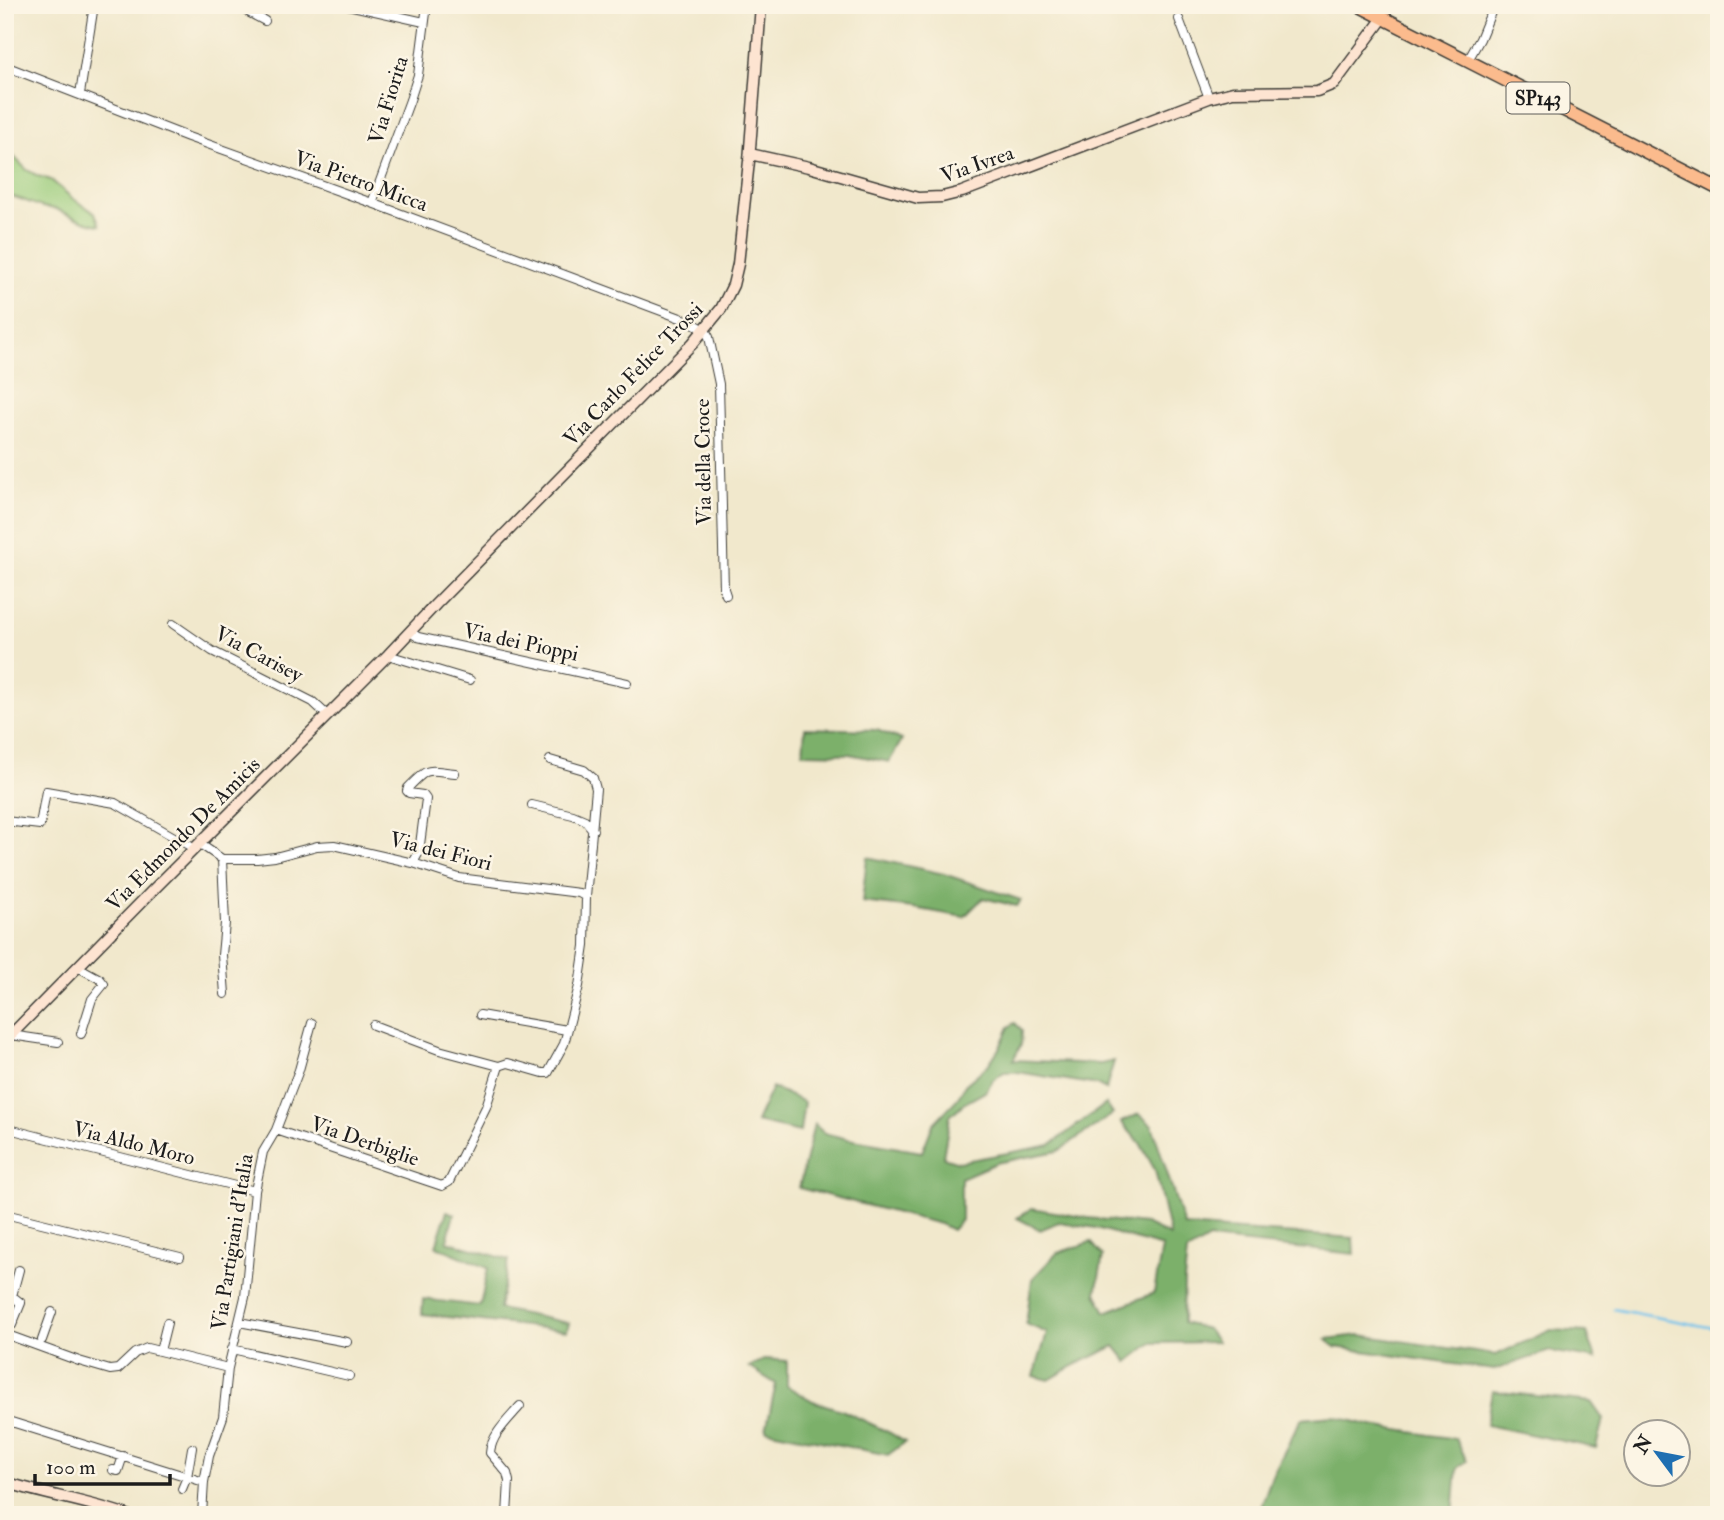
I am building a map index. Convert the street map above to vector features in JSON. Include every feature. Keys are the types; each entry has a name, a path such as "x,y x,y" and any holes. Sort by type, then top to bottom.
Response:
{"main road":[{"name":"SP143","path":"1358,5 1719,189"}],"street":[{"path":"80,94 94,5"},
{"path":"235,5 265,21"},
{"path":"348,5 424,22"},
{"name":"Via Fiorita","path":"372,203 418,75 427,5"},
{"name":"Via Carlo Felice Trossi","path":"474,565 705,330 721,309 733,285 738,264 750,154 761,5"},
{"path":"1467,62 1494,5"},
{"name":"Via Ivrea","path":"750,154 809,167 918,198 942,197 1209,98 1233,92 1317,91 1334,84 1383,18"},
{"path":"1179,19 1209,98"},
{"name":"Via Pietro Micca","path":"5,66 188,137 691,322 705,330"},
{"name":"Via della Croce","path":"705,330 712,348 719,384 726,595"},
{"name":"Via Edmondo De Amicis","path":"8,1038 474,565"},
{"name":"Via Carisey","path":"173,624 212,651 313,702 328,716"},
{"name":"Via dei Pioppi","path":"410,632 418,637 626,683"},
{"path":"388,655 470,680"},
{"path":"373,1025 439,1050 499,1066 508,1063 548,1073 564,1044 579,986 585,946 586,897 596,789 593,778 584,770 550,760"},
{"path":"413,863 419,852 426,799 423,795 409,793 408,788 428,770 455,773"},
{"path":"5,821 40,825 46,791 115,803 222,859 225,923 222,955 225,994"},
{"path":"532,805 573,815 585,820 593,830"},
{"name":"Via dei Fiori","path":"222,859 275,857 317,846 334,845 413,863 459,878 579,893 586,897"},
{"path":"78,967 104,984 92,999 81,1034"},
{"path":"480,1015 567,1030"},
{"name":"Via Partigiani d'Italia","path":"202,1515 209,1456 222,1417 228,1368 245,1297 255,1191 262,1152 276,1130 299,1070 313,1023"},
{"path":"8,1038 58,1042"},
{"name":"Via Derbiglie","path":"276,1130 442,1185 449,1182 485,1107 499,1066"},
{"name":"Via Aldo Moro","path":"5,1128 255,1191"},
{"path":"5,1214 180,1257"},
{"path":"19,1270 12,1296 21,1303 8,1332 79,1361 110,1370 118,1369 135,1353 147,1349 228,1368"},
{"path":"40,1344 52,1312"},
{"path":"239,1322 347,1342"},
{"path":"160,1351 167,1323"},
{"path":"232,1349 349,1376"},
{"path":"507,1515 509,1481 507,1473 490,1453 490,1447 496,1435 520,1406"},
{"path":"5,1420 204,1482"},
{"path":"182,1489 192,1448"},
{"path":"113,1470 118,1471 123,1456"},
{"path":"5,1482 102,1506 127,1515"}],"green space":[{"path":"5,148 27,170 51,180 95,213 100,225 5,195"},
{"path":"805,728 877,730 902,740 889,762 849,754 803,753"},
{"path":"867,857 944,874 1021,900 1017,906 983,898 964,917 862,902"},
{"path":"1015,1023 1022,1030 1021,1045 1013,1060 1101,1064 1114,1061 1106,1089 1098,1085 1004,1072 993,1080 985,1092 963,1104 950,1116 943,1157 959,1162 1050,1145 1106,1104 1113,1114 1058,1151 996,1163 961,1178 961,1220 952,1230 940,1224 799,1188 814,1124 824,1133 922,1152 933,1124 958,1098 965,1085 988,1065 1009,1027"},
{"path":"772,1087 804,1102 800,1132 756,1122"},
{"path":"1139,1114 1152,1125 1184,1226 1353,1238 1354,1254 1209,1239 1187,1252 1183,1323 1207,1329 1217,1342 1152,1343 1128,1362 1115,1346 1049,1380 1034,1376 1047,1333 1026,1324 1032,1279 1057,1253 1091,1242 1103,1256 1096,1293 1106,1312 1154,1293 1162,1247 1096,1228 1059,1222 1040,1230 1017,1218 1032,1208 1145,1224 1170,1236 1155,1170 1140,1143 1121,1122"},
{"path":"447,1211 454,1214 447,1241 509,1260 499,1309 569,1323 567,1331 422,1314 423,1299 480,1306 488,1268 436,1246"},
{"path":"1551,1330 1587,1332 1596,1359 1550,1351 1494,1370 1335,1347 1326,1339 1360,1335 1496,1355"},
{"path":"766,1359 787,1361 787,1386 813,1401 844,1411 905,1442 888,1455 766,1430 776,1384 749,1367"},
{"path":"1492,1391 1591,1402 1603,1419 1596,1448 1486,1425"},
{"path":"1333,1416 1372,1426 1456,1439 1467,1461 1457,1468 1453,1515 1258,1515 1272,1476 1301,1419"}],"waterway":[{"path":"1613,1309 1719,1329"}]}
